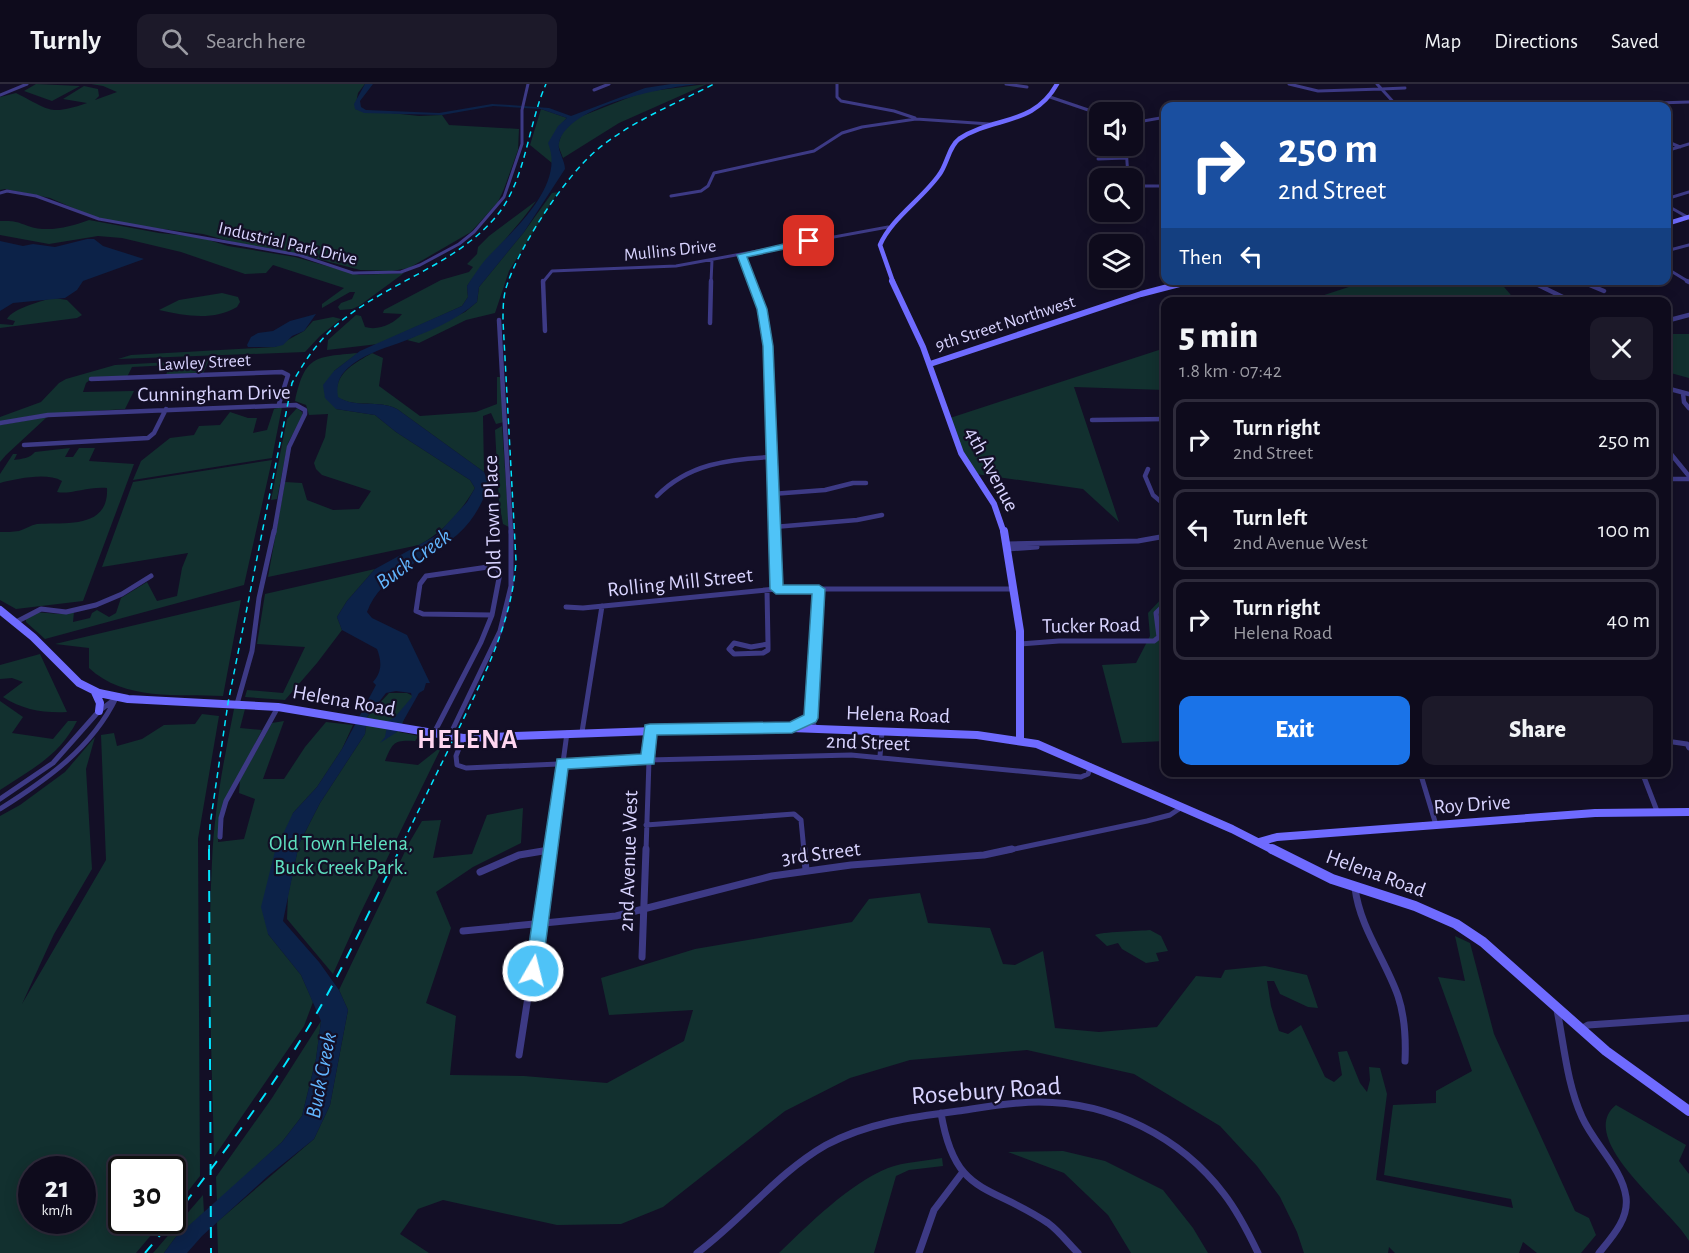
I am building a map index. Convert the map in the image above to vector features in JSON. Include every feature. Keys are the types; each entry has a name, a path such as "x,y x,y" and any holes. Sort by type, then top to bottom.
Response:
{"street":[{"path":"0,95 27,84"},
{"name":"Industrial Park Drive","path":"0,193 7,191 36,196 99,219 299,255 353,273 401,272 420,265 459,244 474,232 504,197 522,144 522,110 528,84"},
{"path":"594,90 609,84"},
{"path":"837,84 837,97 841,102 898,112 916,119"},
{"path":"1006,84 1027,87"},
{"path":"888,227 935,181 956,141 969,132 990,124 1031,113 1050,97 1057,84"},
{"path":"1289,84 1318,91 1405,88"},
{"path":"1377,84 1392,102"},
{"path":"1050,97 1089,110"},
{"path":"1671,103 1689,102"},
{"path":"1143,121 1161,118"},
{"path":"671,196 704,190 708,186 710,176 714,173 813,151 849,130 916,119 990,124"},
{"path":"1671,143 1680,147"},
{"path":"1671,150 1689,144"},
{"path":"1098,159 1126,158 1127,168"},
{"path":"1143,185 1161,186"},
{"path":"1671,197 1689,192"},
{"path":"1671,208 1689,217"},
{"path":"1671,222 1689,217"},
{"name":"Mullins Drive","path":"545,332 543,280 549,271 652,268 742,255 888,227"},
{"name":"4th Avenue","path":"888,227 881,240 881,251 930,364 961,453 997,510 1007,546 1020,644 1020,740"},
{"path":"1671,250 1689,245"},
{"path":"742,255 762,309 769,357 776,589"},
{"path":"710,323 711,260"},
{"path":"1671,271 1689,282"},
{"name":"9th Street Northwest","path":"930,364 1176,285"},
{"path":"1538,285 1563,297"},
{"path":"1590,285 1604,291"},
{"path":"1671,320 1689,315"},
{"name":"Old Town Place","path":"449,736 496,640 511,586 511,514 499,320"},
{"name":"Lawley Street","path":"91,379 282,372 288,375 279,404"},
{"path":"1671,389 1689,394"},
{"path":"1683,393 1684,402 1689,408"},
{"name":"Cunningham Drive","path":"0,423 48,415 279,404 299,406 305,410 306,415 294,433 289,447 271,550 259,598 250,659 237,704"},
{"path":"24,445 152,436 166,409"},
{"path":"1092,420 1161,419"},
{"path":"1671,454 1689,477"},
{"path":"657,496 670,482 694,470 747,458 771,457"},
{"path":"1148,469 1145,476 1149,489 1161,501"},
{"path":"1671,479 1689,477"},
{"path":"772,494 825,490 853,483 866,483"},
{"path":"774,527 857,520 882,515"},
{"path":"1007,546 1138,541 1161,537"},
{"path":"434,734 481,642 492,615 499,570 495,567 430,574 421,581 415,608 420,614 492,615"},
{"path":"16,622 41,609 62,612 96,605 116,597 151,576"},
{"name":"Rolling Mill Street","path":"566,607 602,606 776,589 1013,589"},
{"path":"815,728 811,718 819,589"},
{"path":"767,590 766,622 768,644 768,650 763,653 734,654 729,649 734,643 750,646 768,644"},
{"path":"582,732 602,606"},
{"name":"Tucker Road","path":"1020,644 1056,641 1154,640 1159,637 1156,613 1161,608"},
{"name":"Helena Road","path":"0,610 42,646 68,676 95,692 116,698 278,707 463,738 650,730 815,728 977,735 1020,740 1044,747 1182,807 1355,888 1415,906 1456,924 1483,942 1580,1029 1644,1080 1689,1111"},
{"path":"95,692 100,703 99,711"},
{"path":"0,799 53,763 99,711 116,698"},
{"path":"0,809 34,788 65,763 112,710 116,698"},
{"path":"220,837 221,818 226,801 278,707"},
{"path":"792,728 811,718"},
{"name":"2nd Avenue West","path":"642,957 650,730"},
{"path":"880,756 882,732"},
{"path":"519,1055 567,733"},
{"name":"2nd Street","path":"463,738 456,756 457,765 466,768 648,760 880,756 1081,777 1088,774 1091,766"},
{"path":"1671,742 1687,744 1689,748"},
{"path":"1422,777 1436,825"},
{"path":"1644,777 1657,811"},
{"name":"3rd Street","path":"463,931 606,917 642,911 743,882 806,870 984,855 1147,821 1170,815 1182,807"},
{"name":"Roy Drive","path":"1259,842 1277,837 1436,825 1657,811 1689,812"},
{"path":"646,825 794,814 801,820 806,870"},
{"path":"480,872 519,855 549,850"},
{"path":"1355,888 1357,907 1363,923 1399,998 1405,1061"},
{"path":"1556,1008 1581,1117 1619,1178 1627,1198 1622,1222 1616,1234 1599,1253"},
{"path":"1580,1029 1588,1025 1689,1018"},
{"name":"Rosebury Road","path":"697,1253 725,1232 789,1171 824,1147 858,1130 883,1122 941,1113 1019,1103 1050,1102 1094,1108 1131,1120 1171,1142 1200,1165 1235,1208 1258,1253"},
{"path":"941,1113 946,1143 962,1173 981,1188 1040,1218 1058,1232 1078,1253"},
{"path":"919,1253 929,1220 938,1203 962,1173"}],"green space":[{"path":"36,84 80,86 52,101 24,91"},
{"path":"91,84 365,84 358,93 355,109 419,116 442,115 449,125 519,129 518,150 498,202 471,232 409,268 392,271 360,270 299,254 203,234 122,224 89,215 50,198 0,190 0,97 16,93 43,107 57,110 87,103 63,99 84,86 98,89 99,96 95,100 117,92"},
{"path":"707,84 619,123 563,158 558,145 562,133 574,120 643,92"},
{"path":"541,109 567,118 555,139 552,163 530,145"},
{"path":"558,192 509,271 495,313 466,320 419,343 407,340 465,312 477,302 479,287 524,232 552,193"},
{"path":"536,201 467,286 468,297 462,306 378,344 327,350 328,340 356,315 361,316 365,327 385,326 402,314 383,313 384,310 441,280 469,272 473,267 467,264 477,254 478,247"},
{"path":"89,220 159,233 199,237 228,246 295,257 359,275 404,273 359,306 340,310 338,307 341,303 352,299 355,292 350,292 322,308 322,304 344,288 273,265 266,273 245,274 181,252 122,238 98,236 49,244 0,235 0,221 51,229"},
{"path":"1355,285 1502,285 1513,297 1318,297"},
{"path":"222,293 238,297 240,302 237,307 209,316 159,310 179,300"},
{"path":"54,298 67,300 82,315 77,318 0,328 0,324 13,325 15,321 7,319 21,308"},
{"path":"333,317 341,319 305,352 118,359 131,355 275,347 304,331 313,321"},
{"path":"1671,334 1689,334 1689,378 1671,373"},
{"path":"1161,349 1161,390 1074,387 1119,522 1083,489 976,474 964,453 950,418"},
{"path":"358,353 334,371 336,409 375,415 396,432 470,480 475,488 451,521 419,545 268,577 285,482 302,483 307,500 333,510 359,509 371,491 322,475 316,469 314,463 325,437 328,414 309,415 306,405 295,401 303,375 314,361 331,356"},
{"path":"372,353 383,358 379,386 420,416 476,412 497,404 497,377 500,377 504,422 496,424 491,413 483,416 484,472 397,409 390,406 352,403 337,397 342,375 352,365"},
{"path":"209,360 203,374 165,377 170,365 132,367 127,377 91,379 86,383 83,392 134,391 125,409 35,415 0,422 0,417 41,402 66,379 115,365"},
{"path":"282,407 272,458 133,480 141,461 170,438 194,435 199,426 220,425 230,412 248,418 257,418 253,433 267,430 274,409"},
{"path":"297,408 303,416 288,443 277,499 271,500 287,419"},
{"path":"47,417 6,455 0,462 0,425"},
{"path":"502,426 509,527 503,524 499,502 495,430"},
{"path":"70,448 65,457 73,457 79,448 95,448 89,461 134,464 83,601 16,609 0,600 0,532 19,531 37,524 72,523 93,517 101,511 106,502 107,488 57,492 62,481 55,478 31,477 0,483 0,474 13,454 17,454 14,460 23,459 35,452"},
{"path":"272,460 244,585 45,639 26,622 26,618 35,612 59,614 74,612 73,622 90,618 97,610 109,617 116,613 121,598 147,582 157,601 177,596 182,568 188,553 102,567 133,482"},
{"path":"375,569 347,601 337,617 342,630 285,700 245,697 247,690 283,693 305,647 257,644 265,594"},
{"path":"1161,599 1161,741 1122,743 1102,665 1136,663 1150,636 1148,613"},
{"path":"241,600 223,696 152,694 118,686 103,679 89,668 89,648 55,644"},
{"path":"40,654 67,712 34,710 3,697 23,682 12,678 0,679 0,665"},
{"name":"Old Town Helena, Buck Creek Park.","path":"389,693 407,693 413,696 399,732 419,736 415,741 398,742 392,746 385,761 418,765 442,746 333,974 287,919 288,895 299,844 320,803 365,734 367,717"},
{"path":"0,701 23,717 12,733 53,739 68,721 77,721 53,753 0,790"},
{"path":"234,709 245,709 240,728 262,730 220,813 218,842 244,839 255,799 239,793 240,780 272,723 284,721 263,779 284,779 305,747 326,722 353,725 342,749 317,787 293,813 268,934 301,975 313,1002 304,1026 214,1157 210,973 212,862 217,804"},
{"path":"202,714 219,716 198,839 200,1176 186,1194 186,1156 108,1156 108,1234 152,1234 136,1253 0,1253 0,816 20,805 65,772 95,737 86,769 92,869 54,934 22,1004 106,860 101,735 114,733 117,746 142,739 164,725 195,724"},
{"path":"523,808 521,843 473,867 436,892 451,928 426,1003 456,1016 450,1075 524,1076 607,1083 684,1041 693,1010 609,1015 601,978 695,949 852,922 869,899 920,893 928,923 990,928 1003,964 1015,965 1043,951 1055,1028 1099,1032 1157,1027 1196,976 1221,978 1225,970 1265,966 1307,975 1318,1008 1308,1007 1280,994 1274,981 1267,981 1271,1006 1279,1031 1288,1034 1301,1025 1325,1077 1334,1082 1342,1075 1338,1052 1347,1051 1360,1083 1367,1092 1370,1080 1369,1067 1380,1068 1387,1094 1376,1180 1513,1208 1511,1199 1384,1175 1393,1105 1436,1103 1436,1091 1472,1071 1438,977 1465,981 1455,936 1470,943 1494,1034 1575,1211 1589,1218 1596,1235 1581,1253 1537,1253 1523,1242 1519,1253 1395,1253 1389,1247 1388,1253 1304,1253 1297,1232 1280,1197 1257,1166 1220,1126 1134,1074 1027,1050 910,1060 850,1078 785,1111 663,1207 621,1224 557,1225 443,1200 418,1209 400,1234 429,1253 218,1253 217,1222 314,1139 330,1105 348,1010 339,990 409,843 422,821 441,820 433,858 472,854 487,815"},
{"path":"1150,930 1161,936 1168,951 1156,953 1159,961 1146,963 1122,949 1118,943 1107,946 1095,935 1112,932"},
{"path":"321,1021 316,1059 302,1116 282,1142 217,1202 216,1177 272,1098"},
{"path":"1616,1105 1686,1145 1679,1161 1689,1174 1689,1241 1616,1155 1607,1136 1606,1119"},
{"path":"1063,1151 1105,1161 1163,1190 1193,1228 1208,1253 1131,1253 1108,1215 1064,1173 1008,1152"},
{"path":"942,1158 943,1166 909,1170 896,1176 874,1253 779,1253 844,1194 873,1175 901,1164"},
{"path":"203,1195 204,1213 186,1229 186,1215"},
{"path":"169,1234 180,1234 164,1253 153,1253"}],"water":[{"name":"Buck Creek","path":"365,84 373,84 360,101 361,107 366,110 439,113 492,104 549,108 571,116 645,88 671,84 697,84 641,94 580,118 566,130 559,143 565,169 524,232 479,287 477,302 440,326 359,359 340,378 337,389 338,397 352,403 390,406 397,409 484,472 489,485 476,512 463,530 394,577 383,587 367,612 372,618 407,635 430,683 426,683 424,690 419,693 397,732 380,743 385,737 388,721 395,717 412,697 411,693 396,691 386,693 367,717 365,734 320,803 299,844 283,921 319,962 339,990 348,1010 330,1105 314,1139 268,1176 202,1236 187,1253 164,1253 175,1238 179,1234 186,1234 186,1228 282,1142 302,1116 316,1059 321,1021 301,975 268,934 261,907 275,851 293,813 317,787 342,749 376,685 373,682 380,667 377,649 342,630 337,617 347,601 375,569 437,535 467,502 475,488 470,480 396,432 375,415 336,409 325,398 323,385 334,371 360,351 462,306 468,297 467,286 478,269 534,207 543,191 550,175 552,159 548,143 558,126 567,118 541,109 493,106 442,115 364,113 355,109 354,104"},
{"path":"94,239 103,246 144,259 83,281 77,290 65,298 13,303 0,311 0,241 23,246 33,244 55,247"},
{"path":"316,314 304,331 292,336 283,345 248,347 247,345 251,337 258,333 273,331 290,321"}],"railway":[{"path":"209,851 210,825 228,703 292,383 318,344 348,316 456,252 494,219 505,205 520,172 546,84"},
{"path":"399,851 488,666 503,625 514,583 516,561 503,321 505,294 513,269 545,212 572,176 598,149 639,121 714,84"},
{"path":"211,1170 284,1065 318,1011 400,849"},
{"path":"209,851 211,1170"},
{"path":"186,1202 211,1170"},
{"path":"211,1170 211,1253"},
{"path":"145,1253 161,1234"}],"district":[{"name":"HELENA","path":"468,739"}],"route":[{"path":"533,971 562,764 648,760 650,730 792,728 811,718 819,589 776,589 768,346 762,309 742,255 809,241"}]}
